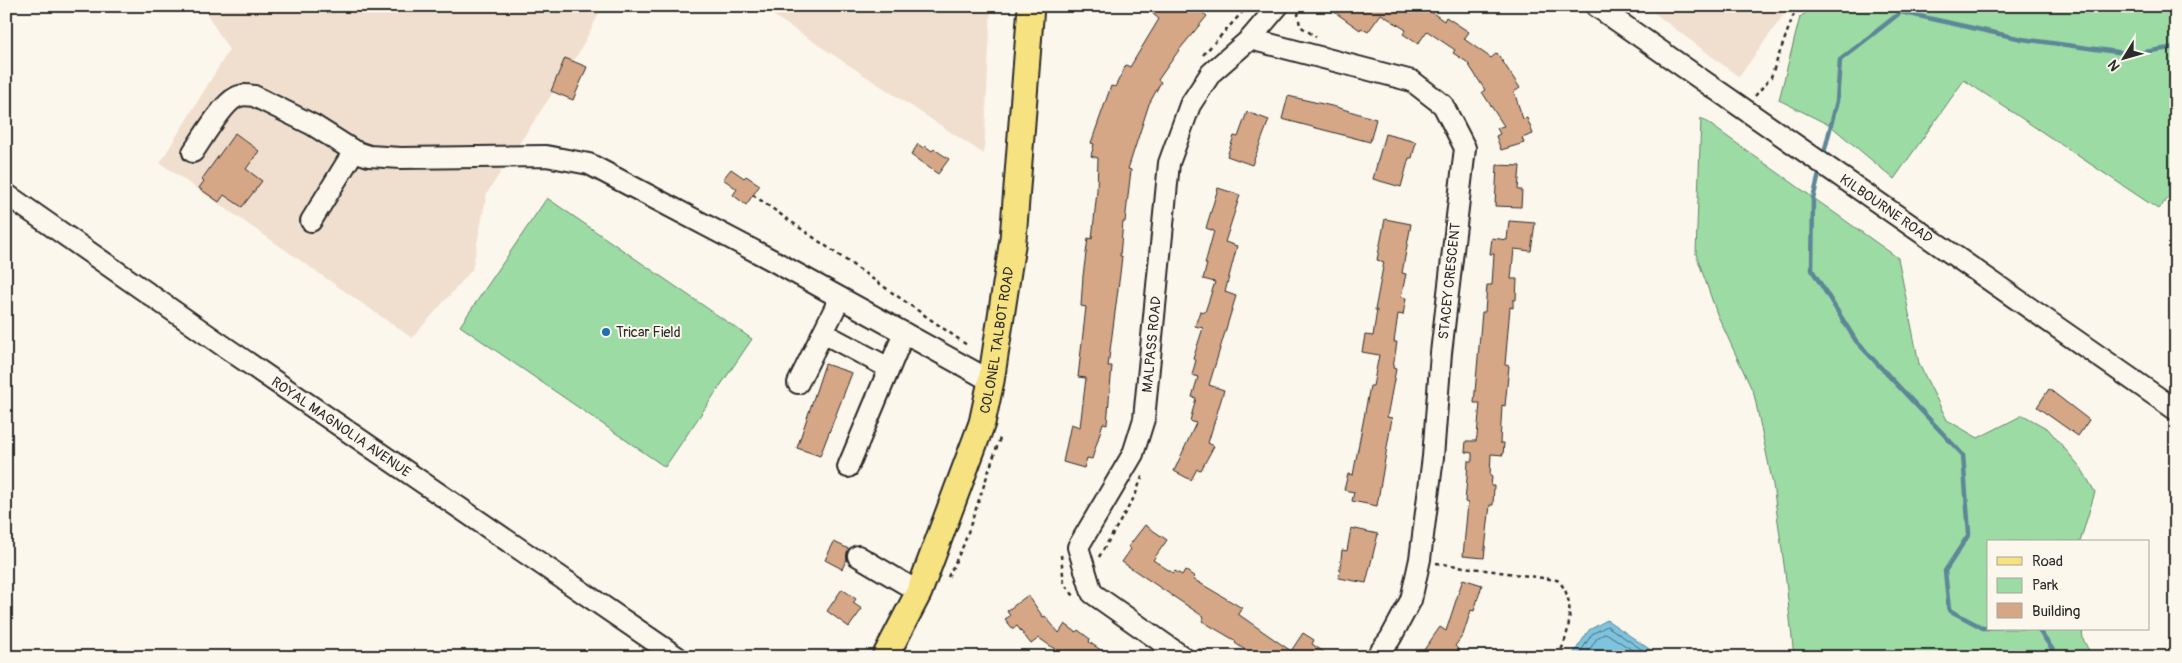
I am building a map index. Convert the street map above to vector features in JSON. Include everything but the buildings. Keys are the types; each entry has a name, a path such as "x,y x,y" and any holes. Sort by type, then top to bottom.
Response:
{"main road":[{"name":"COLONEL TALBOT ROAD","path":"885,657 919,592 982,423 991,381 1013,239 1031,6"}],"street":[{"name":"MALPASS ROAD","path":"1189,651 1092,593 1078,548 1133,454 1144,419 1168,163 1190,105 1212,73 1250,39 1278,6"},
{"name":"KILBOURNE ROAD","path":"1596,6 2176,410"},
{"name":"STACEY CRESCENT","path":"1250,39 1412,81 1443,105 1465,148 1442,353 1433,457 1420,559 1411,600 1390,639 1376,657"},
{"path":"193,152 214,121 233,99 244,95 254,96 313,125 354,151 369,156 401,158 546,156 589,164 991,381"},
{"path":"311,221 354,151"},
{"name":"ROYAL MAGNOLIA AVENUE","path":"6,194 222,345 677,657"},
{"path":"798,383 840,298"},
{"path":"823,333 889,368"},
{"path":"848,467 904,333"},
{"path":"858,556 919,592"}],"path":[{"path":"1300,26 1298,14 1304,6"},
{"path":"1744,109 1771,77 1793,16 1803,6"},
{"path":"753,195 967,345"},
{"path":"1095,563 1135,496 1145,469"},
{"path":"1433,563 1557,580 1562,584 1571,607 1565,646 1557,657"},
{"path":"1189,651 1211,657"}],"shaded area":[{"path":"202,6 603,6 578,54 487,193 472,270 412,338 160,163 229,50"},
{"path":"759,6 991,6 984,154"},
{"path":"1645,6 1790,6 1739,77"}],"green space":[{"path":"1815,6 2176,6 2176,190 2158,209 1964,80 1894,179 1831,126 1779,100 1800,17"},
{"path":"1701,118 1898,258 1919,364 1947,420 1978,438 2023,415 2048,429 2081,468 2095,492 2081,540 1987,540 1987,630 2082,630 2083,639 2092,657 1794,657 1773,485 1754,394 1717,314 1696,254"},
{"name":"Tricar Field","path":"547,198 752,339 665,467 460,326"}],"water":[{"path":"1607,620 1661,657 1571,657 1589,630"}],"waterway":[{"path":"1823,157 1837,101 1840,60 1901,12 2022,39 2132,54 2176,47"},
{"path":"1820,170 1813,199 1812,270 1856,341 1963,455 1969,534 1945,571 1949,610 1983,628 1987,628"},
{"path":"2039,630 2058,657"}],"place":[{"name":"Tricar Field","path":"606,332"}]}
